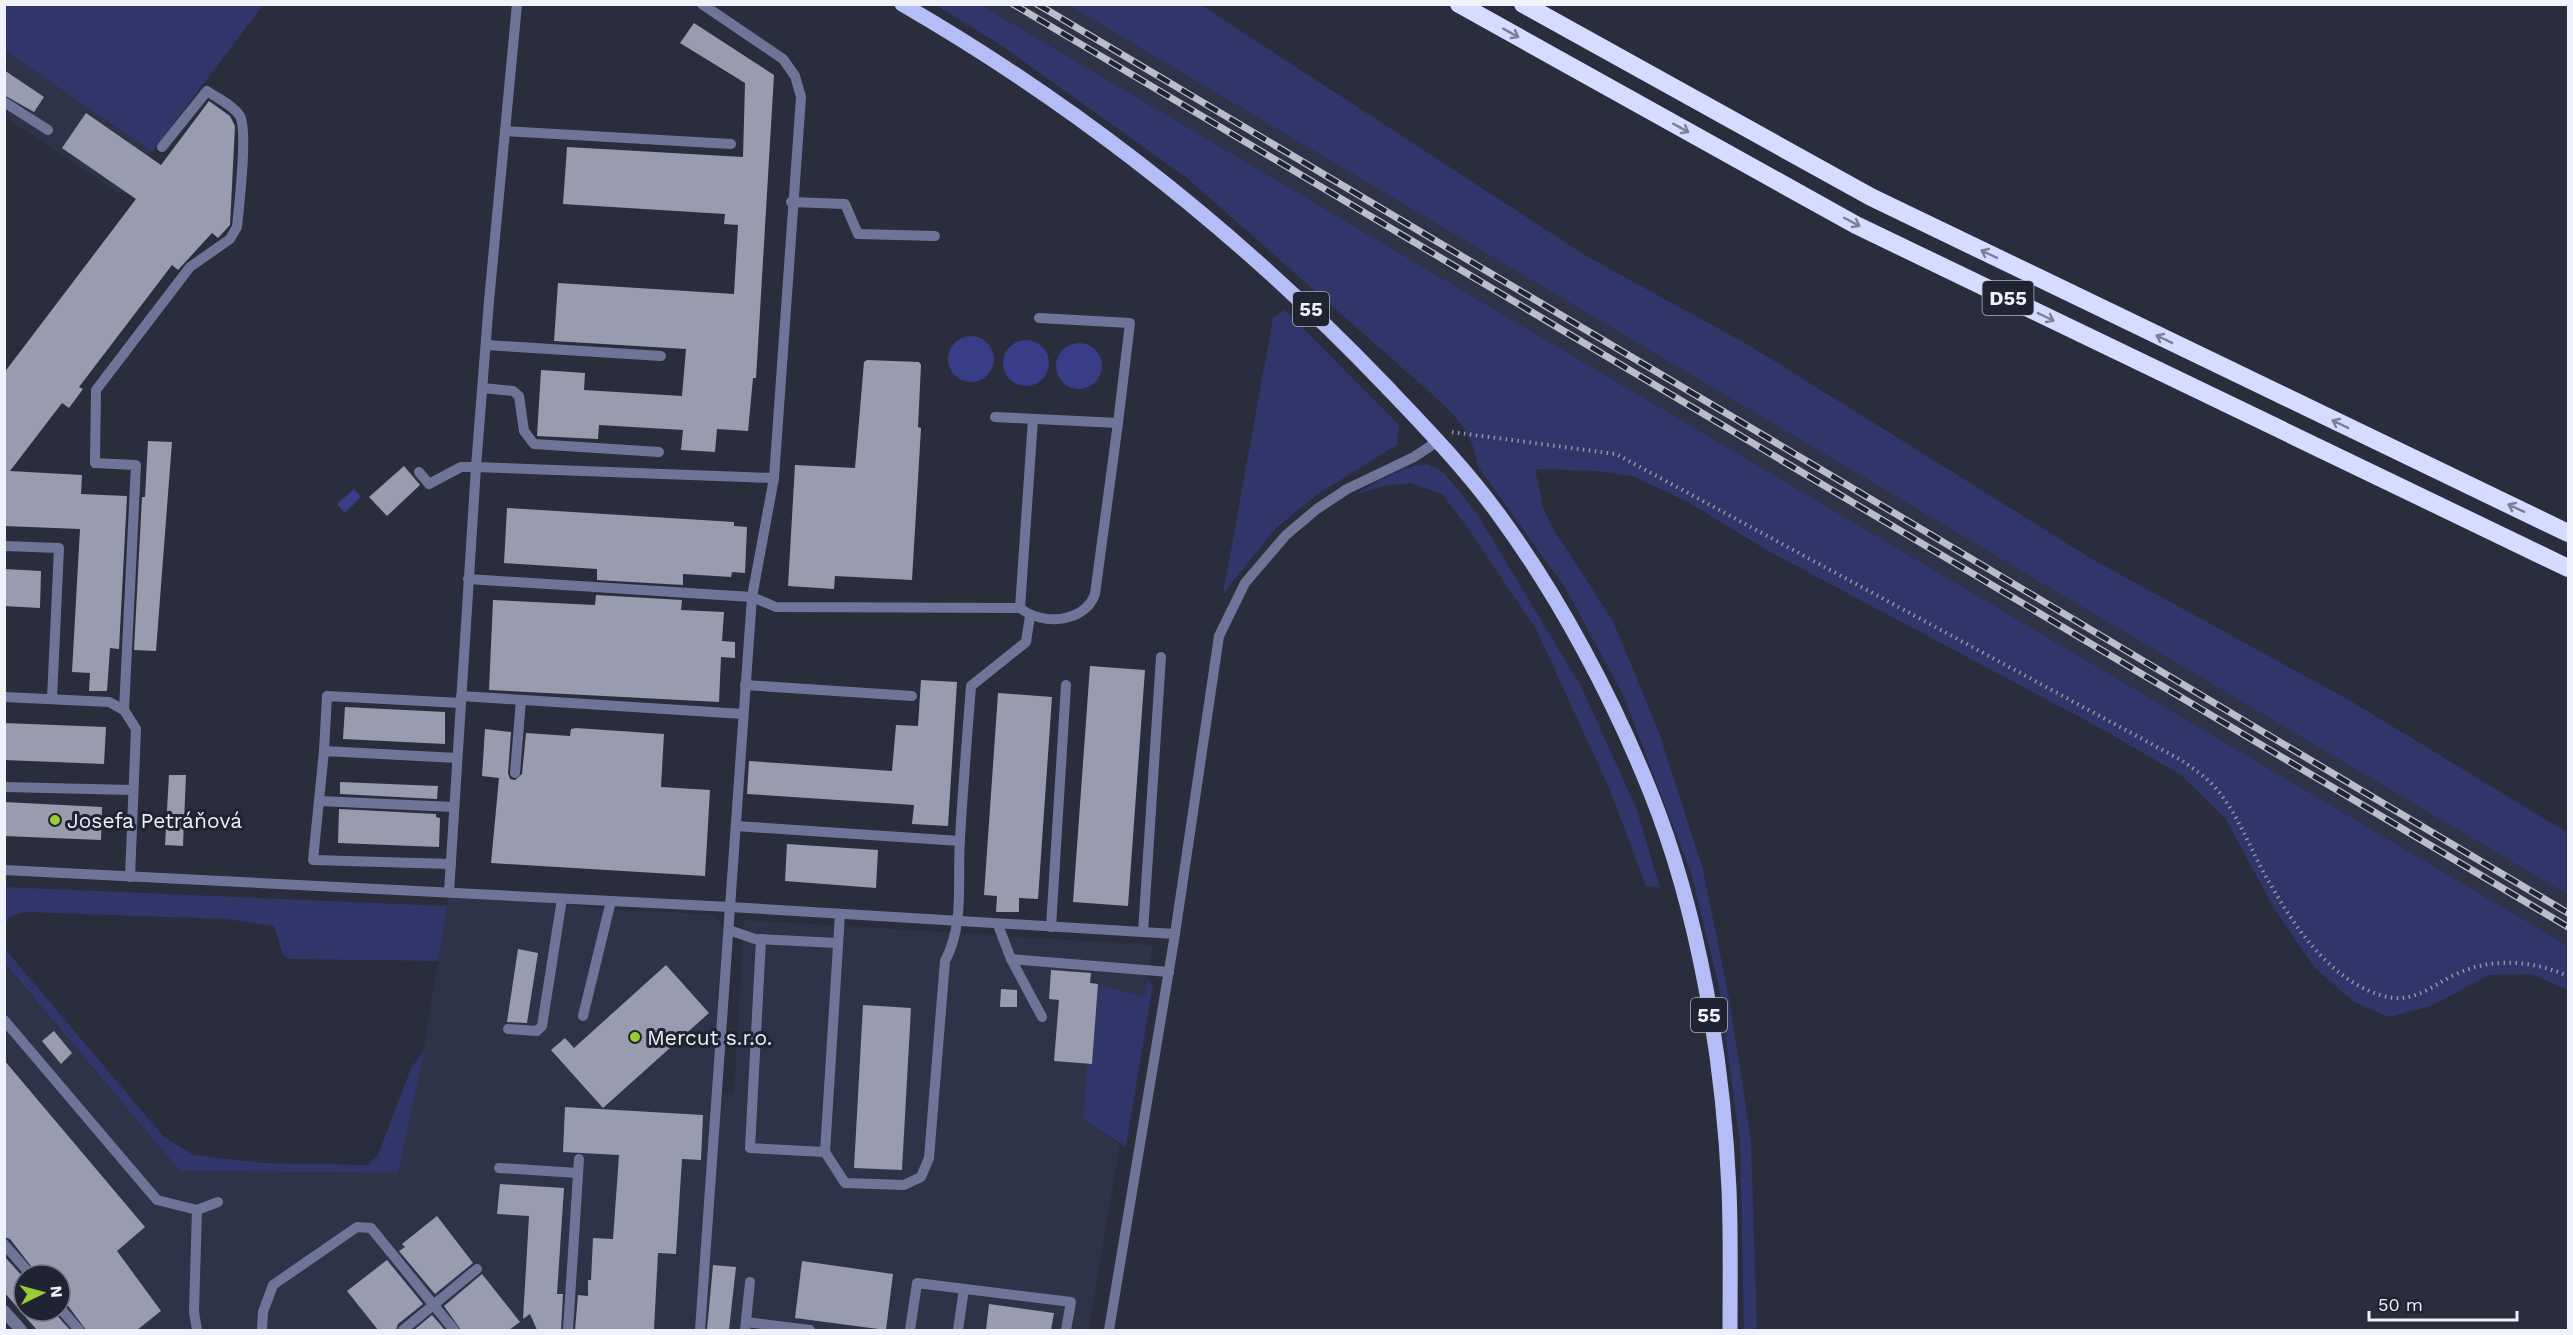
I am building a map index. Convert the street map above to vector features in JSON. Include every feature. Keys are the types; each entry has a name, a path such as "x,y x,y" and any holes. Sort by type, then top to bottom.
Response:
{"highway":[{"name":"D55","path":"1460,4 1856,225 2568,568"},
{"name":"D55","path":"1523,4 1871,197 2568,533"}],"main road":[{"name":"55","path":"903,4 1041,91 1173,189 1247,250 1318,315 1438,441 1498,513 1552,594 1616,714 1651,793 1678,879 1697,951 1714,1042 1729,1190 1731,1330"}],"street":[{"path":"4,1311 21,1330"}],"lane":[{"path":"449,892 476,467 517,4"},
{"path":"700,1330 752,597 774,478 791,202 801,97 795,76 783,59 702,4"},
{"path":"124,710 136,465 95,463 96,390 190,267 230,239 237,227 243,135 241,118 235,110 207,91 162,147"},
{"path":"4,102 48,130"},
{"path":"505,131 731,144"},
{"path":"791,202 845,204 858,234 935,236"},
{"path":"468,579 752,597 776,607 1020,608 1030,616 1068,618 1085,612 1092,606 1095,594 1130,323 1039,318"},
{"path":"486,345 661,356"},
{"path":"483,388 513,391 519,396 524,431 534,444 659,452"},
{"path":"995,417 1118,423"},
{"path":"1020,608 1033,419"},
{"path":"1109,1330 1169,972 1219,636 1245,583 1286,535 1317,509 1347,489 1414,457 1438,441"},
{"path":"419,472 429,484 461,467 774,478"},
{"path":"4,546 58,548 52,699"},
{"path":"840,914 825,1152 846,1183 904,1185 921,1177 929,1158 945,961 952,948 957,923 960,841 971,686 1026,642 1030,616"},
{"path":"1143,932 1161,657"},
{"path":"745,685 912,696"},
{"path":"1051,927 1066,685"},
{"path":"451,864 313,860 327,696 521,700 743,714"},
{"path":"4,698 109,702 124,710 136,729 130,877"},
{"path":"515,773 521,700"},
{"path":"324,751 457,758"},
{"path":"4,787 133,790"},
{"path":"319,801 454,807"},
{"path":"736,826 960,841"},
{"path":"4,870 730,907 957,923 1175,934"},
{"path":"508,1029 537,1031 542,1026 562,899"},
{"path":"583,1016 612,901"},
{"path":"998,925 1011,959 1042,1017"},
{"path":"729,930 761,939 838,943"},
{"path":"761,939 750,1148 825,1152"},
{"path":"1011,959 1169,972"},
{"path":"4,1020 157,1200 197,1210 218,1202"},
{"path":"568,1330 579,1159"},
{"path":"499,1168 578,1173"},
{"path":"197,1210 194,1312 197,1330"},
{"path":"262,1330 263,1311 273,1285 357,1227 371,1228 454,1330"},
{"path":"4,1244 21,1263"},
{"path":"403,1330 477,1269"},
{"path":"750,1282 745,1326 810,1330"},
{"path":"910,1330 917,1283 1071,1302 1066,1330"},
{"path":"958,1330 964,1289"}],"path":[{"path":"1438,441 1452,432 1617,454 2181,760 2218,790 2233,812 2265,876 2306,939 2348,979 2372,993 2407,999 2474,968 2508,962 2535,963 2568,976"}],"shaded area":[{"path":"4,5 263,5 152,152 5,51"},
{"path":"936,5 981,5 2568,946 2568,990 2532,974 2489,975 2431,1006 2389,1017 2354,1002 2314,967 2275,910 2225,818 2181,775 2100,728 1770,552 1686,501 1632,476 1597,471 1535,469 1543,507 1552,527 1613,621 1659,732 1703,870 1729,998 1751,1140 1757,1330 1744,1330 1740,1143 1719,987 1692,876 1624,697 1566,589 1477,465 1472,445 1463,427 1434,396 1188,179 1002,46"},
{"path":"981,5 1068,5 2340,759 2568,895 2568,946"},
{"path":"1068,5 1201,5 1583,254 1752,347 2092,559 2349,700 2568,833 2568,895"},
{"path":"4,51 152,152 120,194 5,117"},
{"path":"1285,310 1399,425 1397,445 1318,494 1276,528 1223,594 1273,318"},
{"path":"971,336 987,343 994,359 987,375 971,382 955,375 948,359 955,343"},
{"path":"1026,340 1042,347 1049,363 1042,379 1026,386 1010,379 1003,363 1010,347"},
{"path":"1079,343 1095,350 1102,366 1095,382 1079,389 1063,382 1056,366 1063,350"},
{"path":"1428,464 1444,473 1476,512 1582,688 1637,810 1660,888 1646,886 1609,788 1536,629 1470,531 1442,494 1411,483 1385,486 1354,495 1398,471"},
{"path":"354,489 361,497 345,513 337,504"},
{"path":"5,887 447,906 438,961 290,959 283,955 274,926 226,919 24,912 10,917 5,925"},
{"path":"449,892 612,910 711,914 718,918 723,929 712,1092 724,1093 734,1093 744,920 1153,945 1145,997 1092,1065 1087,1065 1083,1120 1120,1145 1089,1330 34,1330 28,1323 72,1323 72,1263 12,1263 12,1303 5,1295 4,964 180,1171 397,1173 420,1073"},
{"path":"5,949 164,1137 194,1155 262,1163 368,1165 378,1155 411,1068 425,1049 398,1173 180,1171 5,964"},
{"path":"1147,979 1153,985 1126,1147 1083,1120 1087,1065 1092,1064 1098,984 1144,997"}],"building":[{"path":"694,23 774,75 756,378 753,378 748,431 717,429 715,452 681,450 683,430 599,425 598,439 537,436 541,370 585,373 584,390 682,396 686,349 554,341 558,283 734,294 738,225 724,224 725,214 563,204 567,147 743,157 745,83 680,43"},
{"path":"4,70 44,97 34,112 4,95"},
{"path":"209,101 230,116 235,126 230,225 218,238 212,233 178,270 172,265 79,387 83,389 69,408 62,403 10,471 82,475 81,494 127,496 119,649 110,648 107,691 89,691 90,673 72,672 80,529 4,526 4,373 136,199 62,148 86,113 161,165"},
{"path":"867,360 919,362 921,365 918,427 921,428 912,580 835,576 834,589 788,586 795,465 855,468 864,362"},
{"path":"148,441 172,442 156,651 134,650 142,497 145,497"},
{"path":"404,466 420,485 387,516 369,497"},
{"path":"507,508 734,522 734,526 747,527 745,573 732,572 731,577 683,574 683,585 597,580 597,569 504,563"},
{"path":"4,569 41,571 40,608 4,606"},
{"path":"596,595 682,600 681,610 724,612 722,641 735,642 735,658 721,657 719,702 489,690 493,600 595,605"},
{"path":"1090,666 1145,670 1128,906 1073,902"},
{"path":"921,680 957,682 948,826 912,824 914,805 747,794 749,761 892,771 896,725 918,726"},
{"path":"998,693 1052,697 1038,899 1019,898 1019,912 996,912 997,896 984,895"},
{"path":"345,707 445,712 445,744 343,739"},
{"path":"4,723 106,727 104,764 4,760"},
{"path":"485,729 511,732 508,773 510,779 515,780 522,774 526,733 570,736 571,729 664,734 661,787 710,790 705,876 491,863 499,778 482,776"},
{"path":"169,775 186,775 183,846 165,845"},
{"path":"340,782 438,786 437,799 340,794"},
{"path":"4,802 102,807 101,840 4,836"},
{"path":"339,809 436,814 436,817 440,818 439,847 338,843"},
{"path":"787,844 878,850 876,888 785,881"},
{"path":"518,949 538,953 527,1023 507,1022"},
{"name":"Mercut s.r.o.","path":"666,965 709,1013 603,1108 551,1050 565,1038 574,1048"},
{"path":"1051,970 1091,973 1090,983 1098,984 1092,1064 1054,1061 1059,1000 1049,999"},
{"path":"1001,989 1017,990 1017,1007 1000,1007"},
{"path":"863,1005 911,1008 902,1170 854,1168"},
{"path":"54,1031 72,1053 61,1064 42,1041"},
{"path":"4,1060 145,1227 117,1251 161,1311 137,1330 86,1330 72,1311 72,1263 29,1263 10,1239 4,1237"},
{"path":"565,1107 703,1115 701,1160 682,1159 676,1254 658,1253 654,1330 575,1330 578,1295 588,1296 593,1238 613,1239 619,1155 563,1152"},
{"path":"500,1184 564,1188 557,1294 563,1294 561,1330 537,1330 530,1314 523,1319 529,1216 497,1214"},
{"path":"437,1216 473,1263 435,1294 399,1251 405,1247 402,1244"},
{"path":"4,1256 12,1265 12,1301 4,1292"},
{"path":"387,1260 423,1304 398,1324 396,1330 378,1330 347,1291"},
{"path":"802,1261 893,1274 886,1330 795,1318"},
{"path":"713,1265 736,1267 729,1330 707,1330"},
{"path":"482,1274 520,1322 509,1330 461,1330 444,1306"},
{"path":"989,1304 1054,1313 1051,1330 986,1330"},
{"path":"432,1315 445,1330 414,1330"},
{"path":"31,1323 64,1323 70,1330 37,1330"}],"railway":[{"path":"1013,4 2568,927"},
{"path":"1037,4 2568,913"}],"place":[{"name":"Josefa Petráňová","path":"55,820"},
{"name":"Mercut s.r.o.","path":"635,1037"}]}
